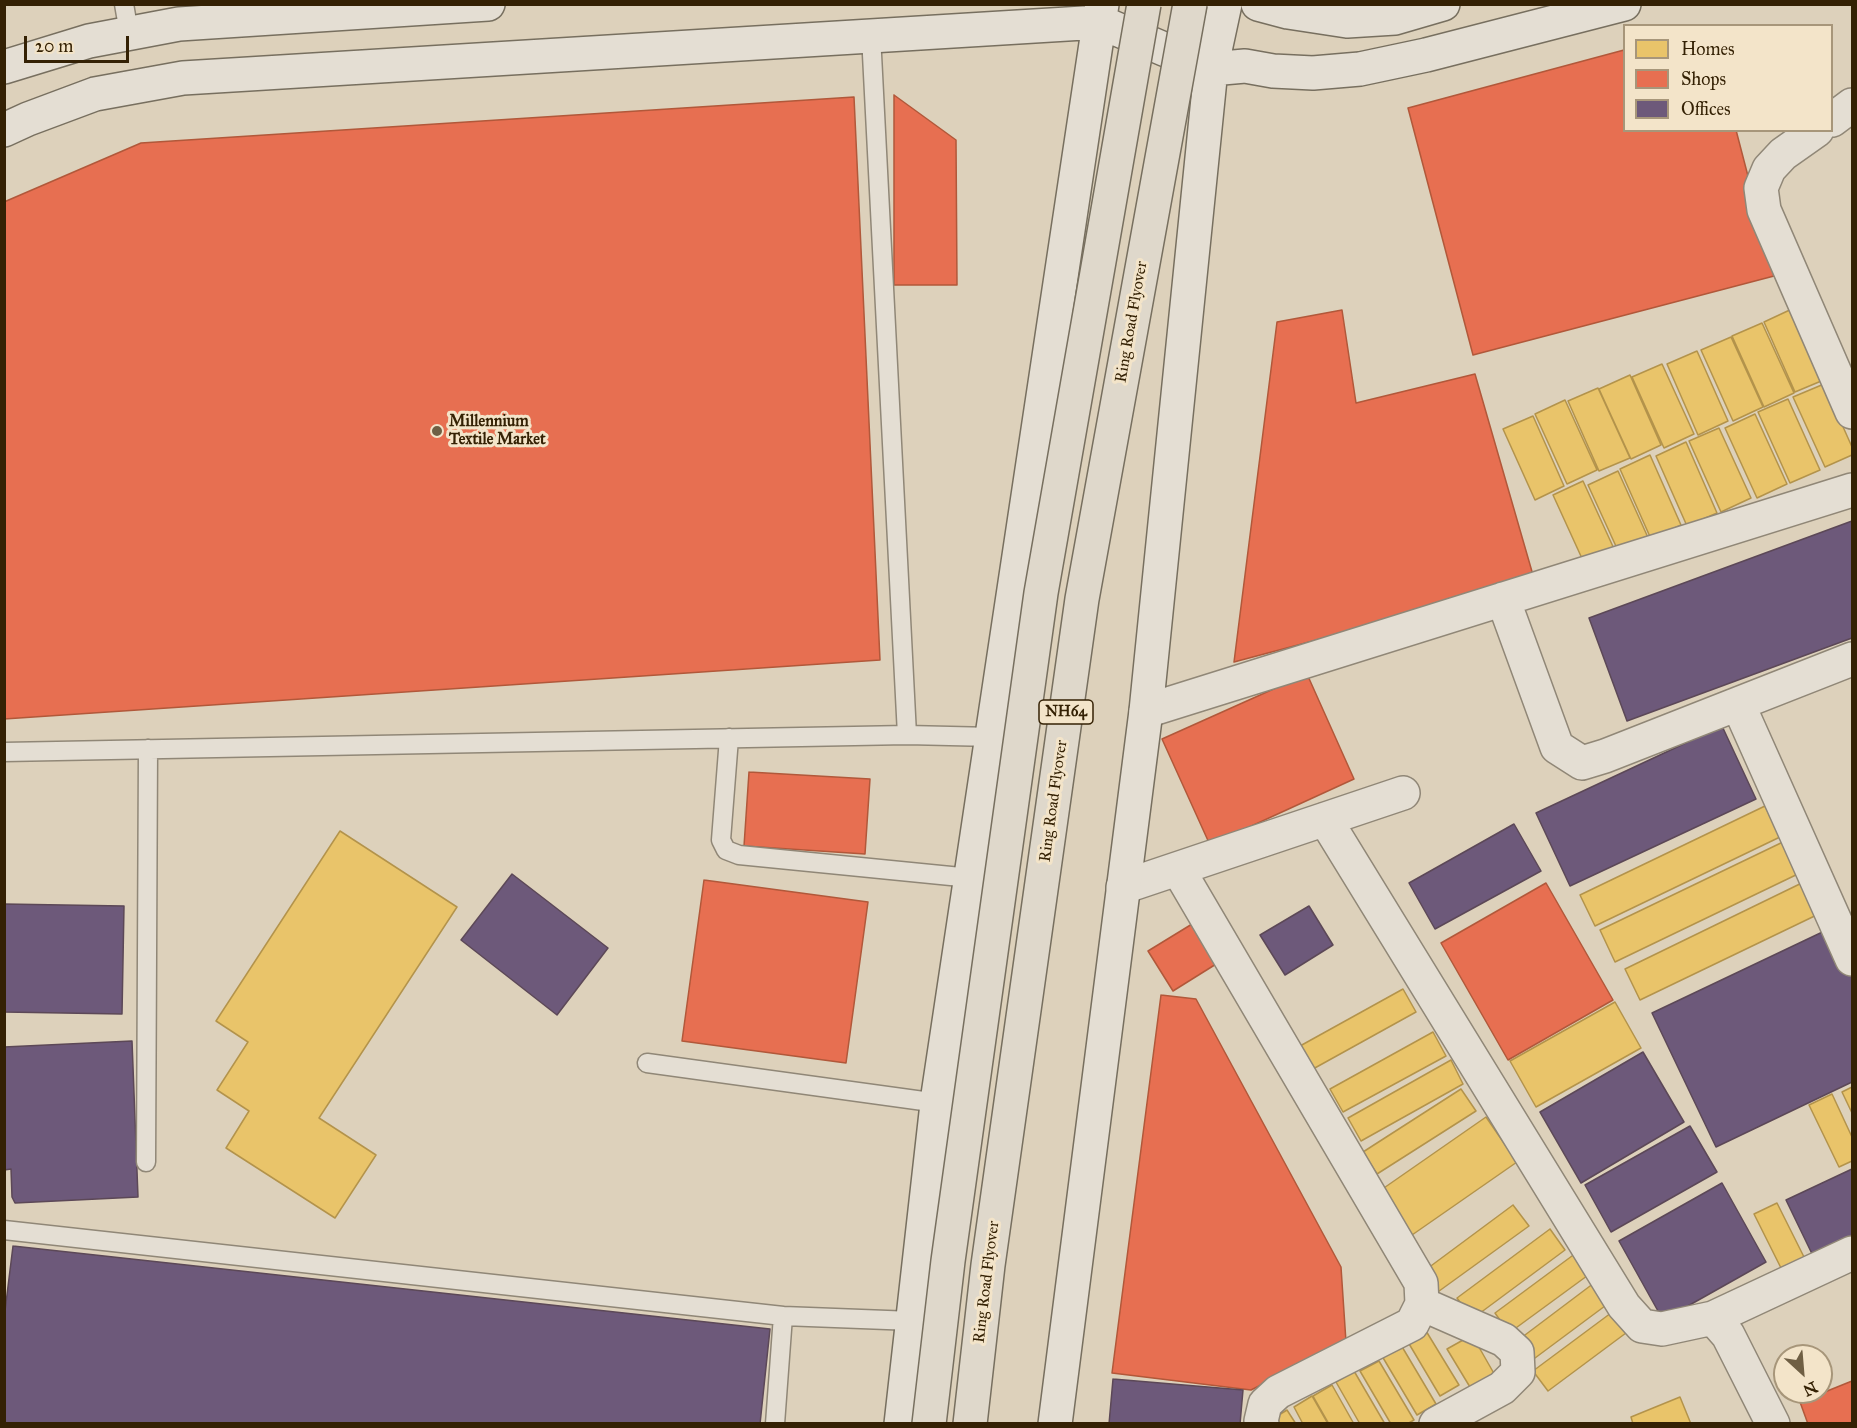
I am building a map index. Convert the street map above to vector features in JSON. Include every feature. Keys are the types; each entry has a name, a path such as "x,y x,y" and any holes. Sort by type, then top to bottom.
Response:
{"highway":[{"name":"NH64","path":"929,1424 959,1178 1041,593 1144,4"},
{"name":"Ring Road Flyover","path":"970,1424 988,1265 1082,598 1190,4"}],"street":[{"path":"4,67 89,41 127,19 178,24 259,12 488,4"},
{"path":"1055,1424 1146,711 1211,69 1225,4"},
{"path":"1258,4 1288,12 1347,21 1395,18 1443,4"},
{"path":"4,130 95,94 183,78 871,36 1101,13 1211,69 1245,66 1273,71 1313,73 1360,69 1426,55 1624,4"},
{"path":"901,1424 938,1103 1101,13"},
{"path":"1833,119 1852,105"},
{"path":"1813,132 1783,154 1769,169 1761,188 1764,210 1852,412"},
{"path":"1146,711 1852,490"},
{"path":"1503,599 1557,747 1582,763 1852,659"},
{"path":"1738,704 1852,959"},
{"path":"1123,887 1403,793"},
{"path":"1325,819 1624,1306 1642,1326 1662,1329 1713,1317 1852,1253"},
{"path":"1178,869 1420,1283 1422,1304 1412,1324 1278,1392 1265,1404 1262,1424"},
{"path":"1422,1304 1504,1340 1516,1352 1518,1372 1502,1388 1436,1424"},
{"path":"1713,1317 1728,1335 1773,1424"}],"lane":[{"path":"871,36 907,735"},
{"path":"4,752 907,735 993,737"},
{"path":"729,738 722,840 726,850 739,855 971,878"},
{"path":"146,1162 148,749"},
{"path":"647,1063 938,1103"},
{"path":"4,1230 783,1316 913,1321"},
{"path":"775,1424 783,1316"}],"building: Homes":[{"path":"1794,308 1826,379 1795,392 1764,322"},
{"path":"1762,323 1794,393 1764,407 1732,336"},
{"path":"1731,337 1763,407 1733,421 1701,350"},
{"path":"1697,351 1728,421 1698,435 1667,364"},
{"path":"1662,364 1694,434 1664,448 1632,377"},
{"path":"1630,375 1661,445 1631,459 1599,389"},
{"path":"1824,384 1852,447 1852,455 1825,467 1793,397"},
{"path":"1598,388 1630,458 1599,471 1568,401"},
{"path":"1788,399 1820,470 1790,483 1758,412"},
{"path":"1565,400 1597,470 1567,484 1535,414"},
{"path":"1755,414 1787,484 1757,498 1725,428"},
{"path":"1533,416 1564,486 1535,500 1503,429"},
{"path":"1719,428 1751,498 1721,512 1689,441"},
{"path":"1686,442 1717,513 1687,526 1656,456"},
{"path":"1650,455 1681,525 1651,539 1620,469"},
{"path":"1618,471 1650,542 1620,555 1588,485"},
{"path":"1583,481 1615,551 1585,565 1553,495"},
{"path":"1765,806 1780,837 1595,926 1580,895"},
{"path":"340,831 457,907 319,1118 376,1155 335,1218 226,1148 249,1111 217,1090 248,1042 216,1021"},
{"path":"1785,841 1800,873 1615,962 1600,930"},
{"path":"1810,879 1825,911 1640,1000 1625,969"},
{"path":"1403,989 1416,1012 1313,1069 1300,1046"},
{"path":"1615,1002 1641,1048 1536,1107 1510,1061"},
{"path":"1433,1032 1446,1056 1343,1112 1330,1089"},
{"path":"1451,1060 1463,1084 1361,1141 1348,1118"},
{"path":"1852,1087 1852,1113 1842,1092"},
{"path":"1461,1089 1476,1111 1377,1174 1363,1152"},
{"path":"1832,1094 1852,1137 1852,1161 1839,1167 1809,1105"},
{"path":"1486,1117 1517,1162 1412,1235 1381,1190"},
{"path":"1777,1203 1808,1265 1785,1276 1754,1214"},
{"path":"1513,1205 1529,1226 1435,1294 1420,1274"},
{"path":"1550,1229 1565,1250 1472,1319 1457,1298"},
{"path":"1576,1253 1591,1273 1509,1333 1495,1313"},
{"path":"1598,1280 1613,1300 1531,1361 1517,1341"},
{"path":"1615,1310 1630,1330 1548,1391 1533,1371"},
{"path":"1423,1326 1459,1385 1440,1396 1405,1337"},
{"path":"1472,1335 1500,1384 1476,1397 1447,1349"},
{"path":"1401,1345 1436,1404 1417,1415 1382,1356"},
{"path":"1379,1361 1414,1420 1407,1424 1391,1424 1360,1371"},
{"path":"1354,1371 1385,1424 1360,1424 1336,1382"},
{"path":"1332,1385 1354,1424 1329,1424 1313,1396"},
{"path":"1312,1396 1328,1424 1303,1424 1294,1407"},
{"path":"1680,1397 1691,1424 1633,1424 1631,1417"},
{"path":"1287,1410 1296,1424 1271,1424 1269,1421"}],"building: Shops":[{"path":"1623,50 1623,132 1737,132 1774,276 1473,355 1408,108"},
{"path":"894,95 956,140 957,285 894,285"},
{"name":"Millennium Textile Market","path":"854,97 880,660 4,719 4,202 141,143"},
{"path":"1342,310 1356,403 1475,374 1535,582 1234,662 1277,322"},
{"path":"1307,674 1354,779 1210,845 1162,739"},
{"path":"749,772 870,779 865,854 744,846"},
{"path":"704,880 868,902 846,1063 682,1041"},
{"path":"1546,883 1613,1000 1508,1060 1441,943"},
{"path":"1197,921 1221,961 1173,991 1148,951"},
{"path":"1161,995 1196,999 1341,1267 1346,1342 1251,1390 1112,1373"},
{"path":"1852,1381 1852,1424 1808,1424 1801,1404 1833,1404 1833,1389"}],"building: Offices":[{"path":"1852,521 1852,638 1627,721 1589,618"},
{"path":"1722,726 1756,799 1570,886 1536,813"},
{"path":"1514,824 1541,871 1435,929 1409,883"},
{"path":"512,874 608,948 557,1015 461,940"},
{"path":"4,904 124,906 122,1014 4,1012"},
{"path":"1309,906 1333,945 1285,975 1260,935"},
{"path":"1833,927 1852,967 1852,1082 1716,1147 1652,1013"},
{"path":"132,1041 138,1197 15,1203 12,1197 11,1169 4,1170 4,1047"},
{"path":"1643,1052 1684,1122 1581,1183 1540,1112"},
{"path":"1690,1126 1717,1172 1611,1232 1585,1185"},
{"path":"1852,1169 1852,1243 1815,1260 1786,1200"},
{"path":"1722,1183 1766,1262 1663,1320 1619,1241"},
{"path":"13,1246 770,1329 760,1424 4,1424 4,1319"},
{"path":"1113,1379 1243,1390 1240,1424 1109,1424"}],"place":[{"name":"Millennium Textile Market","path":"437,431"}]}
